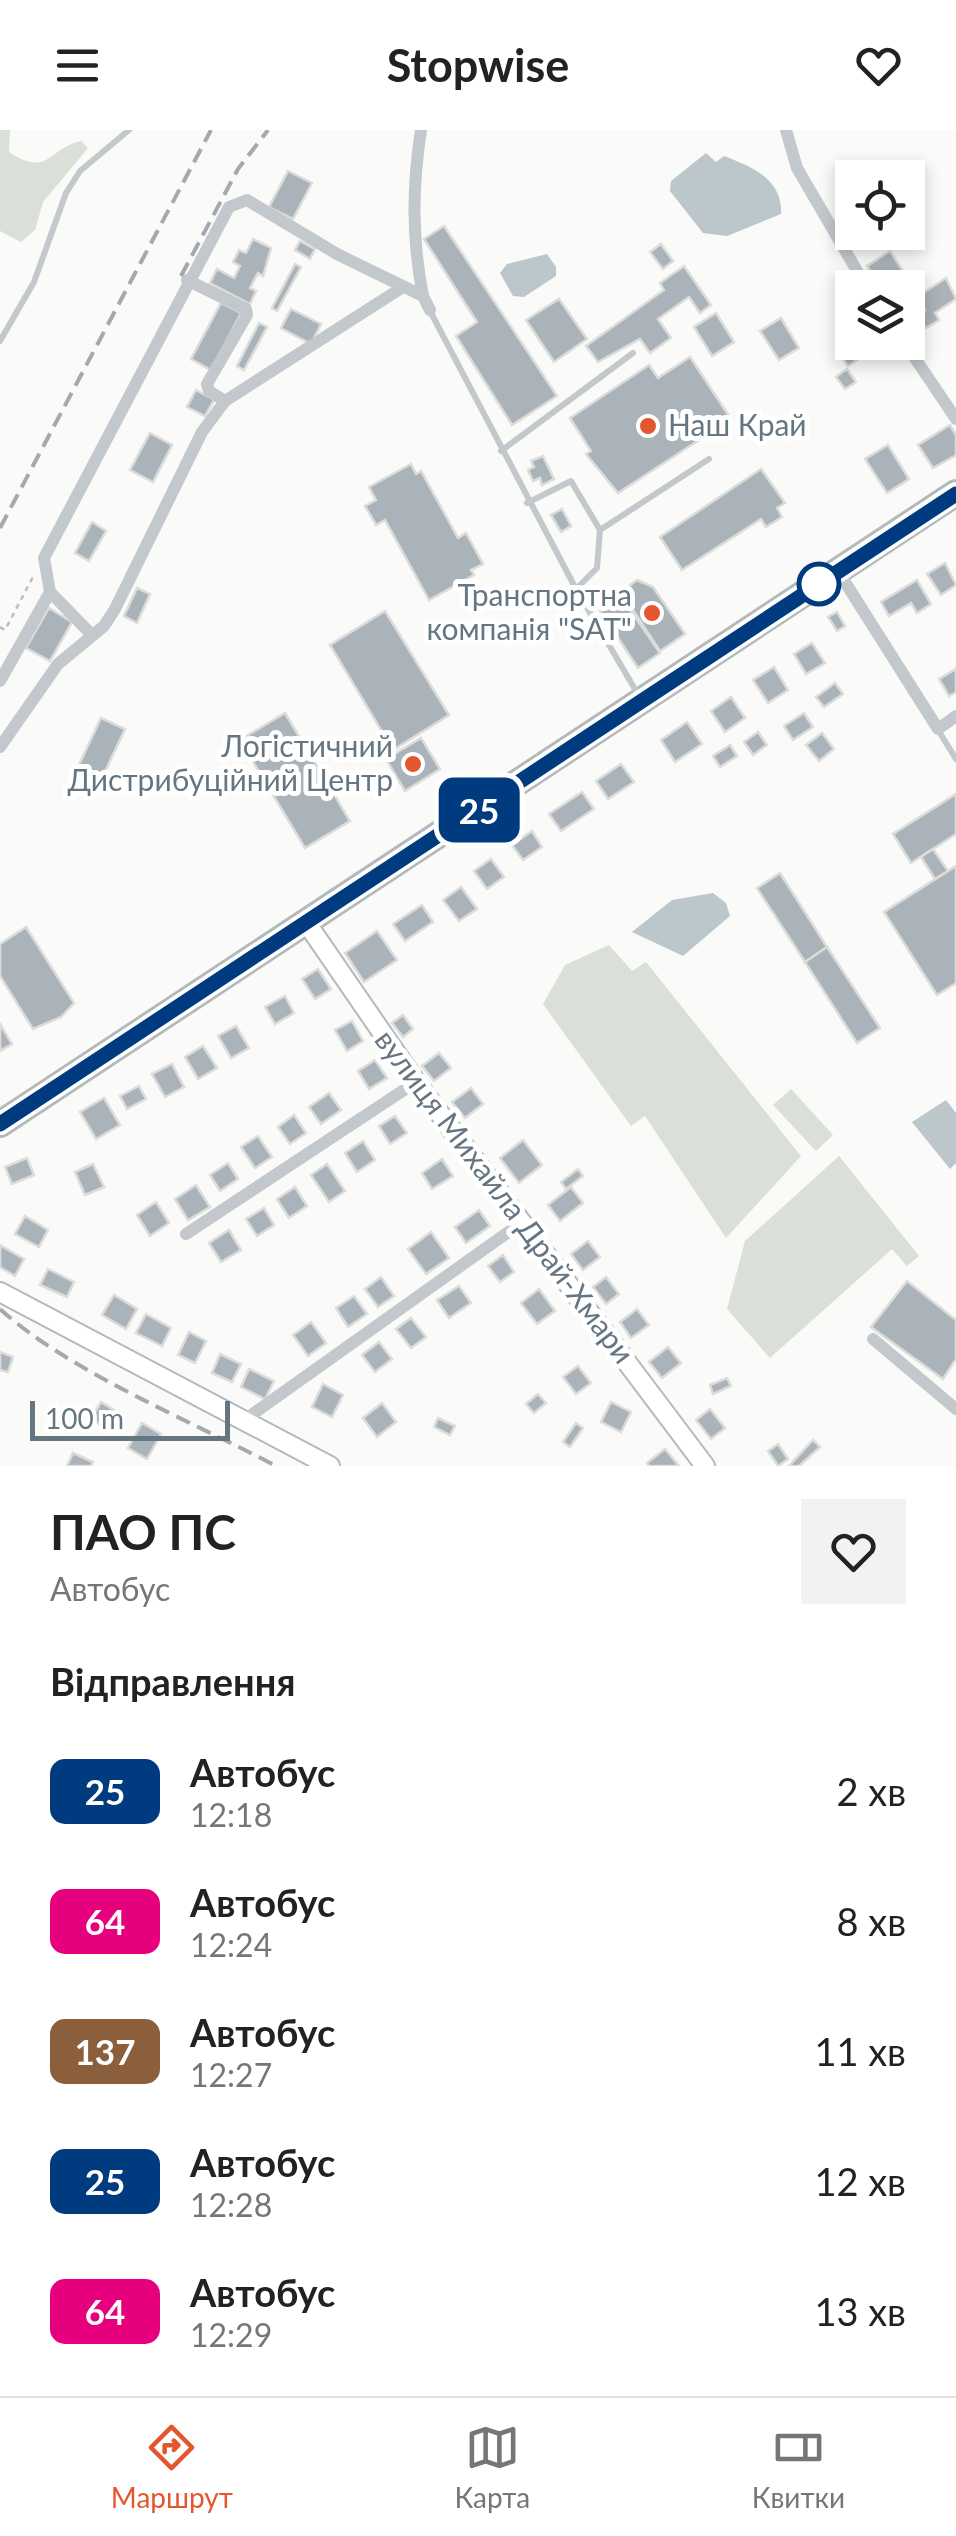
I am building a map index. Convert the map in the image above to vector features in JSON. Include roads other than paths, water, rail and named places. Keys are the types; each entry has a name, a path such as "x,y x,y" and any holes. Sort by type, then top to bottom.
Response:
{"highway":[{"path":"0,1124 956,494"}],"main road":[{"name":"вулиця Михайла Драй-Хмари","path":"308,924 416,1082 705,1466"},
{"path":"0,1292 330,1466"}],"street":[{"path":"421,130 412,188 415,254 426,303"},
{"path":"786,130 797,168 856,270"},
{"path":"90,633 50,592 44,558 187,280 229,207 247,200 426,303"},
{"path":"187,280 246,309 207,384 209,391 225,401"},
{"path":"0,748 58,664 90,633 104,626 202,432 225,401 402,287"},
{"path":"919,360 950,399 956,419"},
{"path":"838,571 938,729 956,716"},
{"path":"0,681 50,592"},
{"path":"186,1234 416,1082"},
{"path":"243,1421 521,1223"},
{"path":"873,1339 956,1410"}],"lane":[{"path":"0,341 34,282 66,193 80,171 129,130"},
{"path":"426,303 528,503 642,701"},
{"path":"500,451 634,353"},
{"path":"600,530 709,460"},
{"path":"528,503 570,481 600,530 596,568 576,589"},
{"path":"938,729 956,759"}],"railway":[{"path":"0,528 211,130"},
{"path":"181,276 238,169 268,130"},
{"path":"0,1309 60,1354 95,1374 276,1466"}],"place":[{"name":"Наш Край","path":"648,426"},
{"name":"Транспортна компанія \"SAT\"","path":"652,613"},
{"name":"Логістичний Дистрибуційний Центр","path":"413,764"}]}
